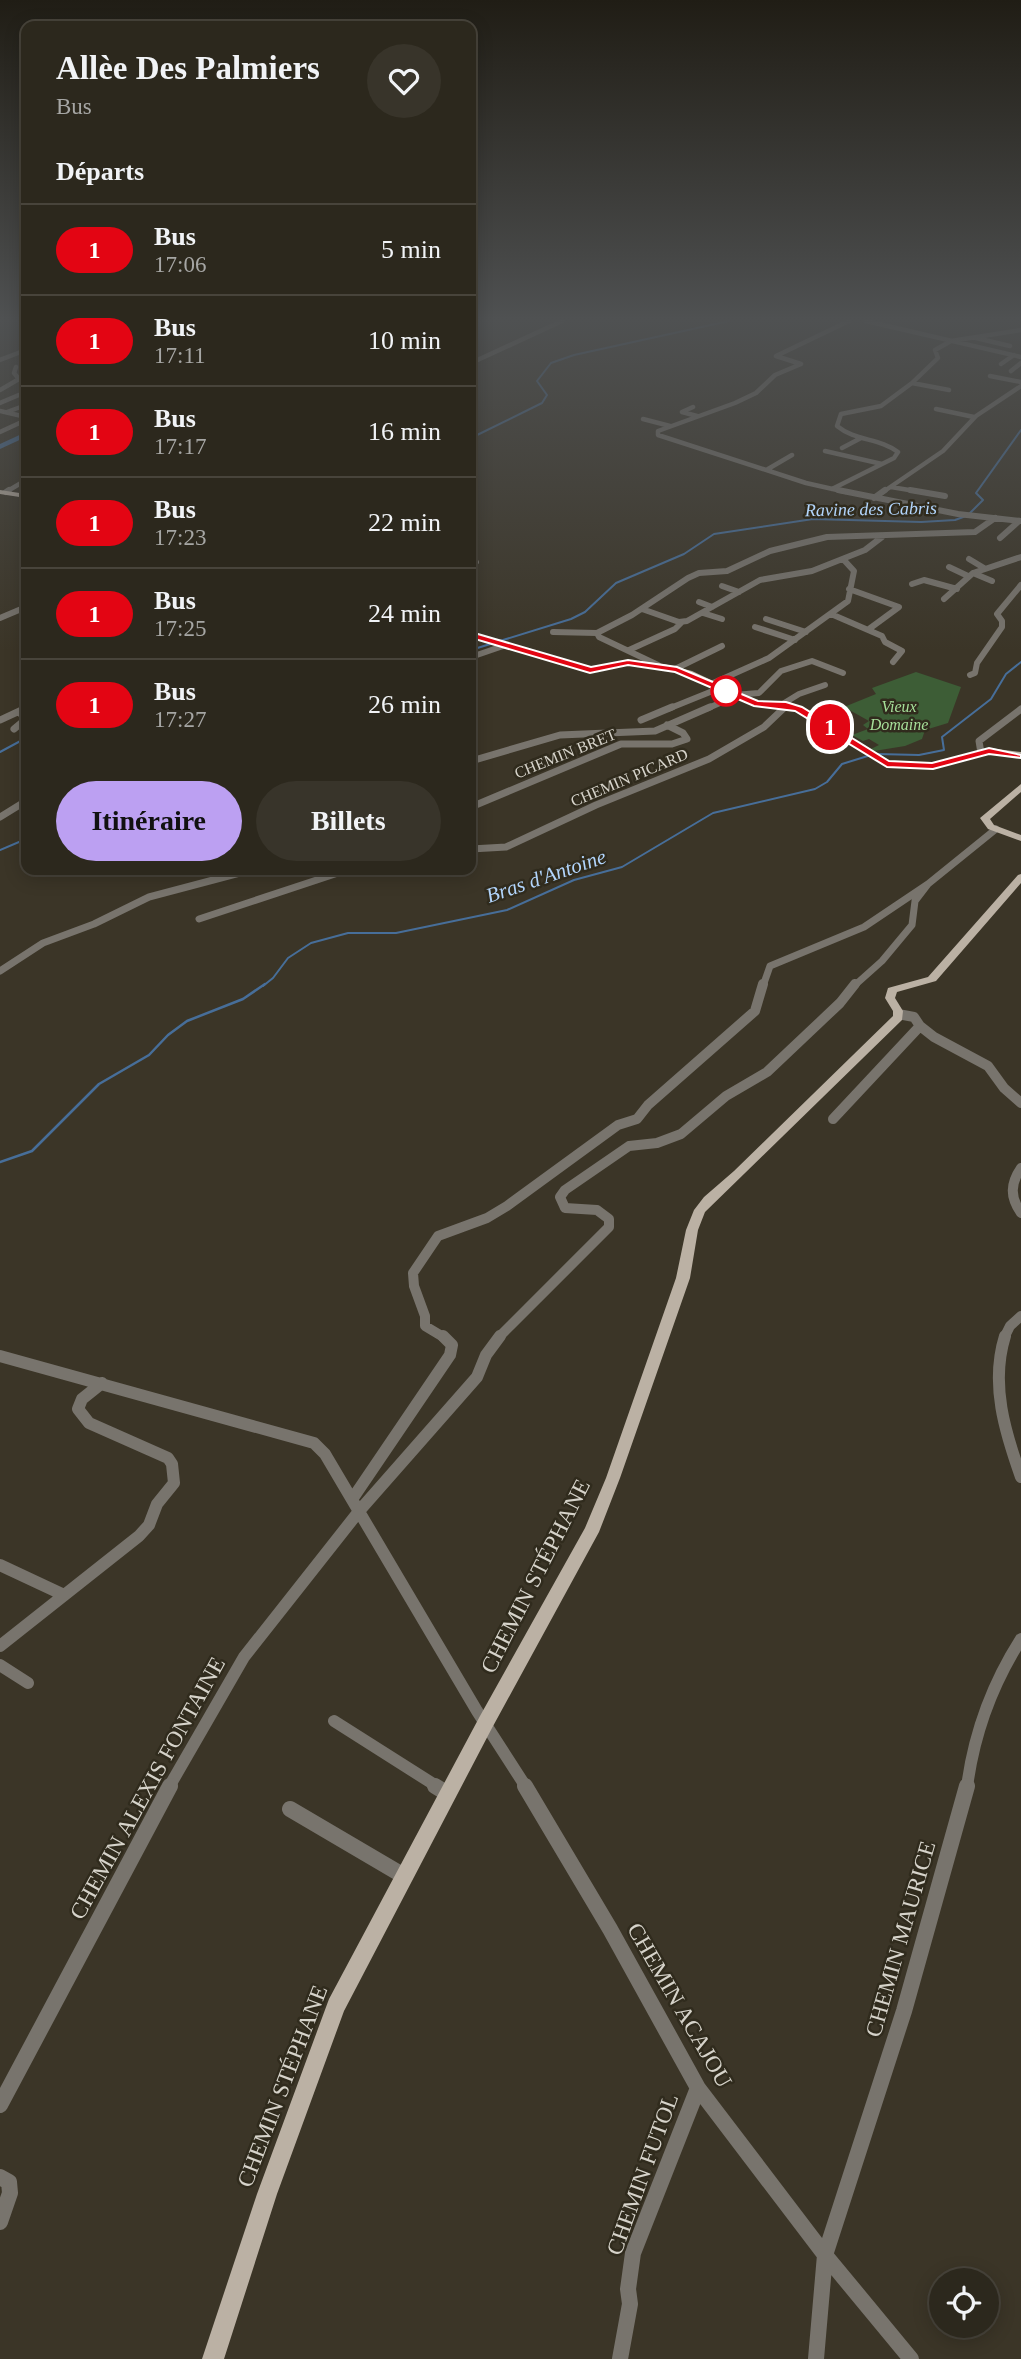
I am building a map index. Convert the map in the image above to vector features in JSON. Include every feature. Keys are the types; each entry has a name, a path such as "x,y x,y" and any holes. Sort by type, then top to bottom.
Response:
{"main road":[{"path":"3,492 21,495"},
{"path":"476,636 590,670 628,662 674,669 757,704 784,705 829,727 887,764 933,766 981,753 1001,751 1021,755"},
{"path":"1021,787 985,818 988,824 996,829 1021,838"},
{"path":"898,1014 890,998 892,990 932,979 1021,877"},
{"name":"CHEMIN STÉPHANE","path":"213,2359 316,2054 336,2006 595,1521 683,1278 692,1230 700,1210 898,1014"}],"street":[{"path":"658,431 658,435 832,489 967,515 1019,521"},
{"path":"832,489 894,458 897,450 843,431"},
{"path":"874,498 943,451 961,431"},
{"path":"842,449 861,438"},
{"path":"825,451 883,464"},
{"path":"768,469 792,455"},
{"path":"3,492 21,483"},
{"path":"891,487 945,496"},
{"path":"1000,538 1019,521 1021,512"},
{"path":"553,632 597,633 642,609 693,575 727,571 760,554 827,537 975,532 995,518"},
{"path":"629,650 676,629 682,622 759,581 808,573 865,550 882,537"},
{"path":"944,599 970,575 1021,557"},
{"path":"711,684 769,659 848,601 854,571 844,559"},
{"path":"968,559 984,568"},
{"path":"949,567 992,581"},
{"path":"748,574 769,585"},
{"path":"912,584 925,580 957,589"},
{"path":"970,675 975,673 977,663 1002,627 1002,621 997,614 1021,584"},
{"path":"722,586 756,594"},
{"path":"849,589 899,607 869,629"},
{"path":"699,602 712,607"},
{"path":"0,618 21,609"},
{"path":"642,609 682,622"},
{"path":"703,612 722,620"},
{"path":"831,614 869,629 902,651 893,662"},
{"path":"766,619 806,632"},
{"path":"755,627 795,640"},
{"path":"597,633 599,637 658,665"},
{"path":"476,655 505,644"},
{"path":"674,669 722,646"},
{"path":"476,760 552,737 650,732 735,696 759,693 781,671 812,661 844,673"},
{"name":"CHEMIN PICARD","path":"476,849 506,847 596,805 709,759 764,727 784,705 799,694 825,685"},
{"path":"641,720 720,688"},
{"path":"981,753 979,741 1021,709"},
{"path":"0,720 21,711"},
{"path":"14,729 21,723"},
{"name":"CHEMIN BRET","path":"476,805 621,744 673,744 687,740 683,733 667,725"},
{"path":"0,817 21,804"},
{"path":"357,1504 450,1355 452,1345 446,1337 425,1326 425,1316 414,1286 413,1273 417,1264 438,1236 487,1218 553,1175 618,1125 637,1119 648,1105 749,1016 761,999 765,972 771,966 864,927 928,884 996,829"},
{"path":"0,971 43,943 94,924 149,897 232,875"},
{"path":"199,919 333,875"},
{"path":"357,1504 477,1377 486,1355 497,1339 609,1227 609,1219 597,1210 565,1208 560,1197 569,1186 629,1146 657,1143 681,1134 726,1096 767,1072 890,951 912,925 915,901 928,884"},
{"path":"898,1014 914,1017 920,1026 951,1049 988,1066 1004,1088 1021,1102"},
{"path":"833,1119 920,1026"},
{"path":"1021,1168 1010,1187 1011,1197 1021,1213"},
{"path":"553,1175 569,1186"},
{"path":"1021,1316 1007,1328 1002,1338 997,1397 1001,1420 1021,1477"},
{"name":"CHEMIN ACAJOU","path":"0,1356 292,1435 314,1443 330,1460 477,1712 486,1722 610,1928 698,2088 825,2255 911,2359"},
{"path":"0,1646 139,1535 149,1525 157,1504 174,1482 172,1464 168,1458 89,1423 82,1416 78,1409 82,1399 102,1383"},
{"name":"CHEMIN ALEXIS FONTAINE","path":"0,2105 141,1836 244,1657 357,1504"},
{"path":"0,1565 64,1595"},
{"name":"CHEMIN MAURICE","path":"816,2359 825,2255 904,2011 965,1799 972,1749 984,1710 1001,1670 1021,1639"},
{"path":"0,1665 28,1683"},
{"path":"334,1721 448,1794"},
{"path":"290,1809 404,1876"},
{"name":"CHEMIN FUTOL","path":"620,2359 630,2305 628,2289 633,2253 698,2088"},
{"path":"0,2177 9,2182 10,2193 0,2222"}],"green space":[{"name":"Vieux Domaine","path":"916,672 961,687 948,723 925,730 922,739 905,746 874,751 871,749 879,745 869,739 863,741 852,735 868,729 863,725 869,721 844,707 876,694 872,688"}],"waterway":[{"path":"476,436 485,431"},
{"name":"Ravine des Cabris","path":"969,514 983,500 976,493 1020,431"},
{"path":"0,447 21,436"},
{"name":"Ravine des Cabris","path":"476,648 571,619 585,612 616,583 684,554 714,534 813,519 921,522 955,520 966,516"},
{"name":"Bras d'Antoine","path":"877,754 919,755 944,750 942,737 991,699 1006,674 1021,662"},
{"path":"0,752 21,741"},
{"name":"Bras d'Antoine","path":"263,986 273,978 288,958 311,943 348,933 396,933 507,910 574,880 622,867 713,813 815,789 827,782 842,764 871,755"},
{"name":"Ravine des Cabris","path":"0,850 21,841"},
{"name":"Bras d'Antoine","path":"0,1162 32,1151 99,1084 149,1055 168,1035 187,1021 243,999 265,984"}],"bus line":[{"name":"1","path":"476,636 583,669 596,670 628,662 677,669 757,704 786,705 799,709 887,764 933,766 989,751 1021,755"}]}
